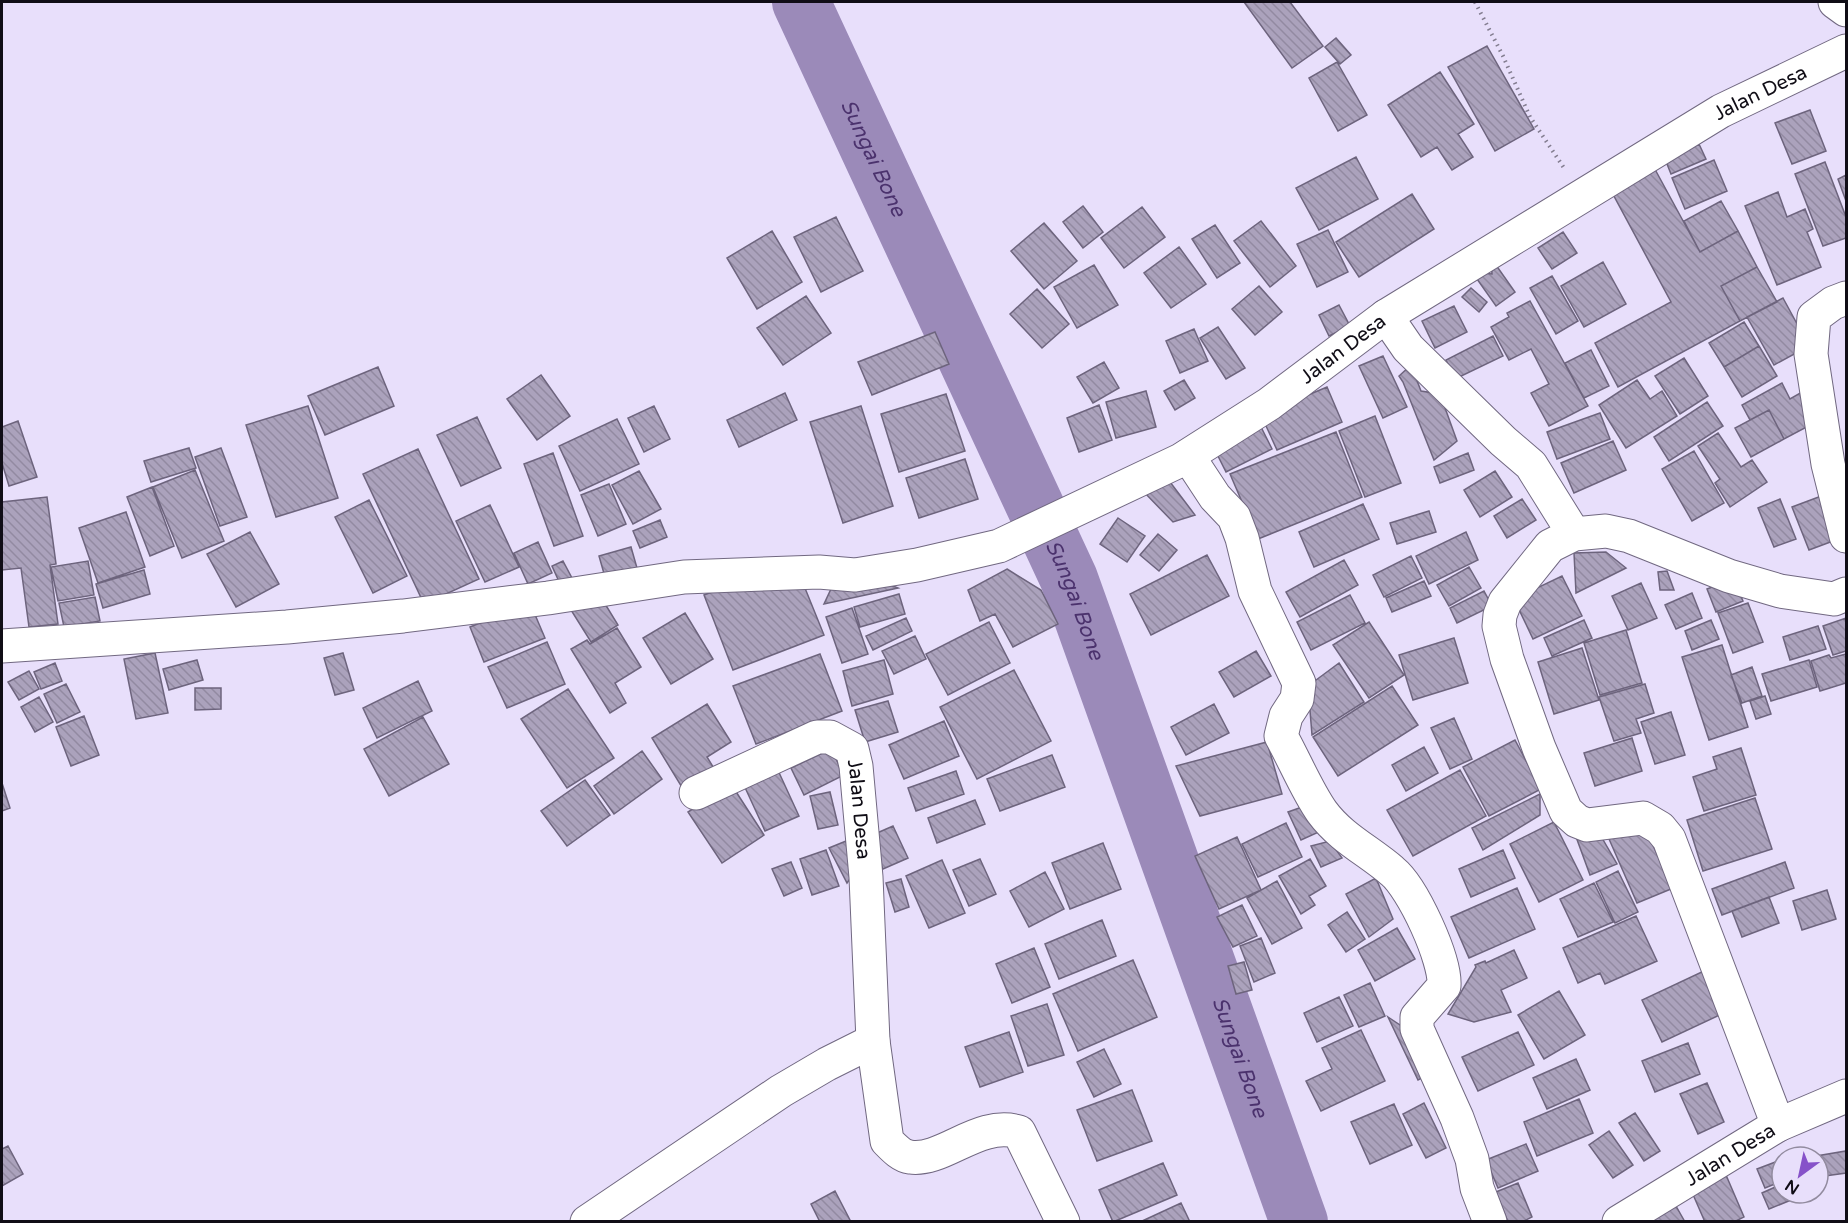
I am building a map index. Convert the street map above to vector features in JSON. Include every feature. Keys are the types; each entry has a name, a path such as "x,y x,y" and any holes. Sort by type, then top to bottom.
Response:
{"street":[{"path":"1835,2 1846,10"},
{"name":"Jalan Desa","path":"2,646 392,617 548,598 684,577 819,572 855,574 917,565 999,546 1188,456 1269,404 1386,316 1721,111 1846,51"},
{"path":"1846,298 1833,303 1814,317 1811,354 1828,464 1846,536"},
{"path":"1386,316 1408,348 1503,441 1531,465 1574,534"},
{"path":"1188,456 1215,497 1234,517 1242,537 1255,591 1299,683 1297,699 1286,716 1281,736 1322,812 1346,838 1394,873 1420,910 1443,966 1444,986 1417,1017 1417,1029 1457,1118 1472,1159 1477,1188 1490,1221"},
{"path":"1778,1125 1670,839 1660,828 1643,818 1587,825 1577,821 1566,811 1539,748 1507,659 1499,626 1500,615 1505,602 1550,546 1574,534 1606,531 1629,536 1729,576 1780,591 1834,599 1846,594"},
{"name":"Jalan Desa","path":"696,793 817,737 830,737 852,749 856,766 866,877 873,1041 885,1138 897,1151 908,1157 924,1156 993,1130 1008,1129 1019,1132 1063,1221"},
{"path":"587,1221 781,1091 873,1041"},
{"name":"Jalan Desa","path":"1619,1221 1778,1125 1846,1096"}],"path":[{"path":"1474,2 1503,56 1530,117 1583,196"}],"building":[{"path":"1244,2 1290,2 1323,46 1292,68"},
{"path":"1336,38 1351,55 1340,64 1325,47"},
{"path":"1487,46 1534,129 1495,151 1448,67"},
{"path":"1337,62 1367,115 1338,131 1309,78"},
{"path":"1440,72 1474,124 1458,134 1473,157 1452,170 1437,147 1421,157 1388,105"},
{"path":"1810,110 1826,151 1792,164 1775,123"},
{"path":"1699,144 1706,159 1671,174 1665,159"},
{"path":"1356,157 1378,199 1319,230 1296,188"},
{"path":"1714,160 1727,191 1685,209 1672,178"},
{"path":"1651,162 1700,252 1738,231 1757,267 1721,286 1740,321 1618,387 1595,343 1671,302 1608,185"},
{"path":"1825,162 1846,217 1846,238 1823,246 1795,174"},
{"path":"1846,175 1846,201 1838,179"},
{"path":"1778,192 1787,217 1805,209 1813,229 1807,232 1821,267 1777,285 1745,206"},
{"path":"1412,194 1434,229 1359,277 1336,242"},
{"path":"1721,201 1738,231 1700,252 1684,221"},
{"path":"1083,206 1103,232 1083,248 1063,222"},
{"path":"1142,207 1165,237 1124,268 1101,238"},
{"path":"836,217 863,271 821,292 794,237"},
{"path":"1261,221 1296,266 1270,287 1234,241"},
{"path":"1044,223 1077,261 1044,289 1011,251"},
{"path":"1215,225 1240,263 1217,278 1192,239"},
{"path":"1328,230 1348,272 1317,287 1297,244"},
{"path":"772,231 802,282 757,309 727,258"},
{"path":"1563,232 1577,253 1552,269 1538,248"},
{"path":"1179,247 1206,284 1171,308 1144,273"},
{"path":"1491,258 1515,292 1496,306 1472,272 1492,274"},
{"path":"1603,262 1626,304 1584,327 1561,286"},
{"path":"1094,265 1118,305 1077,328 1054,287"},
{"path":"1757,267 1777,302 1740,321 1721,286"},
{"path":"1552,276 1578,321 1556,334 1530,288"},
{"path":"1259,286 1282,312 1255,335 1232,309"},
{"path":"1471,288 1487,302 1479,312 1462,297"},
{"path":"1037,289 1069,324 1042,348 1010,314"},
{"path":"806,296 831,333 783,365 757,328"},
{"path":"1783,298 1809,346 1774,365 1747,317"},
{"path":"1530,301 1588,406 1549,426 1531,393 1549,384 1531,349 1509,360 1491,327 1509,317 1507,313"},
{"path":"1339,305 1350,326 1329,336 1319,315"},
{"path":"1454,306 1467,332 1435,348 1422,321"},
{"path":"1744,322 1759,346 1724,367 1709,343"},
{"path":"1218,327 1245,368 1226,379 1200,338"},
{"path":"1194,329 1208,361 1180,373 1166,341"},
{"path":"935,332 949,364 872,395 858,362"},
{"path":"1493,336 1503,356 1455,379 1446,360"},
{"path":"1759,346 1777,376 1742,397 1724,367"},
{"path":"1591,350 1609,386 1584,398 1565,363"},
{"path":"1383,356 1407,407 1383,418 1359,366"},
{"path":"1684,358 1708,396 1680,414 1655,376"},
{"path":"1104,362 1119,388 1093,403 1077,377"},
{"path":"1411,365 1421,391 1440,394 1457,441 1434,460 1399,376"},
{"path":"378,367 394,406 325,435 308,396"},
{"path":"541,375 570,416 537,440 507,399"},
{"path":"1184,380 1195,398 1175,410 1164,391"},
{"path":"1637,380 1650,399 1662,391 1677,416 1626,448 1599,405"},
{"path":"1782,383 1790,399 1802,392 1818,421 1784,439 1769,410 1750,420 1742,405"},
{"path":"1327,387 1342,422 1277,450 1261,415"},
{"path":"1146,391 1156,427 1116,438 1106,402"},
{"path":"785,393 797,420 739,447 727,420"},
{"path":"946,394 965,451 899,472 881,414"},
{"path":"1707,402 1723,426 1669,461 1654,437"},
{"path":"1099,405 1112,440 1079,452 1067,418"},
{"path":"308,406 338,498 276,517 246,425"},
{"path":"654,406 670,439 644,452 628,418"},
{"path":"861,406 893,506 843,523 810,422"},
{"path":"1769,410 1784,439 1751,457 1735,428"},
{"path":"1600,413 1610,439 1557,459 1547,432"},
{"path":"1375,416 1401,483 1365,497 1339,431"},
{"path":"477,417 501,468 461,486 437,435"},
{"path":"617,419 639,464 580,491 559,446"},
{"path":"1257,419 1272,449 1226,472 1211,442"},
{"path":"18,421 37,477 9,486 2,463 2,427"},
{"path":"1336,432 1362,497 1258,539 1230,474"},
{"path":"1718,433 1741,467 1752,460 1767,482 1730,507 1715,483 1720,479 1698,446"},
{"path":"1613,441 1626,470 1574,493 1561,463"},
{"path":"189,448 196,468 151,482 144,461"},
{"path":"221,448 247,517 220,526 195,457"},
{"path":"418,449 479,579 424,604 363,474"},
{"path":"1694,451 1724,503 1692,521 1662,469"},
{"path":"553,453 583,536 554,546 524,464"},
{"path":"1468,453 1474,470 1440,483 1434,467"},
{"path":"965,459 978,499 919,518 906,478"},
{"path":"195,470 224,541 182,558 153,487"},
{"path":"639,471 661,509 633,524 612,485"},
{"path":"1495,471 1512,497 1480,517 1464,490"},
{"path":"1170,482 1195,515 1173,522 1141,489"},
{"path":"609,484 626,524 598,536 581,495"},
{"path":"152,487 174,546 150,556 127,497"},
{"path":"1824,495 1841,538 1809,550 1792,507"},
{"path":"47,497 56,564 50,565 58,624 29,627 21,568 2,570 2,502"},
{"path":"1522,499 1536,520 1507,538 1494,516"},
{"path":"1780,499 1796,539 1774,547 1758,508"},
{"path":"369,500 407,576 373,593 335,517"},
{"path":"1363,504 1379,539 1314,567 1299,532"},
{"path":"490,505 519,567 485,582 456,521"},
{"path":"1429,511 1436,532 1397,544 1390,523"},
{"path":"126,512 145,567 98,583 79,528"},
{"path":"1118,518 1145,536 1127,562 1100,544"},
{"path":"660,520 667,537 640,548 633,531"},
{"path":"250,532 279,584 236,607 207,554"},
{"path":"1466,532 1478,560 1429,584 1416,556"},
{"path":"1158,534 1177,550 1159,571 1140,555"},
{"path":"538,542 552,573 528,584 514,553"},
{"path":"631,547 637,568 605,577 599,556"},
{"path":"1606,552 1626,568 1576,593 1574,553"},
{"path":"1207,555 1229,596 1151,635 1130,594"},
{"path":"1411,556 1422,578 1384,597 1373,575"},
{"path":"1344,560 1358,585 1300,617 1286,592"},
{"path":"88,561 94,595 58,601 51,567"},
{"path":"563,561 573,580 561,586 552,566"},
{"path":"794,561 824,635 733,670 704,595"},
{"path":"1469,567 1481,588 1449,606 1437,585"},
{"path":"1007,569 1041,590 1058,624 1013,647 995,614 980,621 968,590"},
{"path":"144,570 150,594 103,608 96,584"},
{"path":"1667,571 1674,590 1660,590 1658,572"},
{"path":"1562,576 1582,616 1533,639 1514,599"},
{"path":"1734,579 1743,601 1716,612 1707,589"},
{"path":"1424,581 1431,596 1392,612 1386,598"},
{"path":"1641,583 1657,618 1628,630 1612,596"},
{"path":"888,584 898,588 824,604 831,589"},
{"path":"1484,591 1492,606 1457,623 1450,608"},
{"path":"1692,593 1702,618 1676,629 1665,605"},
{"path":"599,594 618,625 591,642 571,610"},
{"path":"899,594 905,614 860,627 854,607"},
{"path":"1350,595 1365,623 1311,650 1297,622"},
{"path":"95,597 100,621 64,627 59,603"},
{"path":"530,603 545,638 484,662 470,627"},
{"path":"1748,603 1763,642 1733,653 1718,613"},
{"path":"852,608 868,654 842,663 826,617"},
{"path":"685,613 713,659 671,684 643,638"},
{"path":"906,618 912,631 873,650 866,636"},
{"path":"1846,618 1846,651 1833,655 1823,626"},
{"path":"1584,620 1592,638 1552,656 1544,638"},
{"path":"1711,620 1719,639 1692,650 1685,631"},
{"path":"989,622 1010,663 948,695 926,654"},
{"path":"1369,622 1404,675 1369,698 1333,645"},
{"path":"1818,626 1826,649 1790,660 1783,637"},
{"path":"617,628 641,667 615,683 626,703 610,713 571,649 587,640 590,644"},
{"path":"1626,630 1642,683 1600,695 1584,643"},
{"path":"915,636 926,659 894,674 882,651"},
{"path":"1454,638 1468,683 1413,700 1399,655"},
{"path":"547,642 565,684 507,708 488,667"},
{"path":"1722,645 1748,727 1709,740 1682,657"},
{"path":"1582,648 1599,700 1554,714 1538,662"},
{"path":"1256,651 1271,676 1234,697 1219,672"},
{"path":"155,653 168,713 136,719 124,659"},
{"path":"343,653 354,690 335,695 324,658"},
{"path":"820,654 842,711 756,744 733,686"},
{"path":"1846,654 1846,683 1820,691 1811,661 1829,655 1831,658"},
{"path":"197,660 203,680 169,690 163,669"},
{"path":"884,660 893,694 852,706 843,671"},
{"path":"1809,660 1817,687 1771,701 1762,674"},
{"path":"55,663 62,681 41,689 34,672"},
{"path":"1339,663 1364,702 1312,735 1308,686"},
{"path":"1752,667 1762,696 1742,703 1731,675"},
{"path":"1014,670 1051,741 977,779 940,707"},
{"path":"29,671 39,689 19,700 8,682"},
{"path":"418,681 432,711 377,738 363,708"},
{"path":"66,684 80,712 57,723 44,694"},
{"path":"1645,684 1654,713 1636,719 1641,733 1614,741 1599,697"},
{"path":"1392,686 1418,725 1338,776 1313,737"},
{"path":"195,688 221,688 221,709 195,710"},
{"path":"568,689 614,758 567,788 521,719"},
{"path":"1765,696 1771,714 1756,719 1750,701"},
{"path":"39,697 53,722 35,732 21,707"},
{"path":"888,701 898,732 865,742 855,710"},
{"path":"707,704 731,742 707,757 715,770 683,789 652,738"},
{"path":"1214,704 1229,733 1186,755 1171,727"},
{"path":"1671,712 1685,755 1655,764 1641,722"},
{"path":"84,716 99,755 71,766 56,727"},
{"path":"423,717 449,764 389,796 364,749"},
{"path":"1454,718 1472,759 1450,769 1431,728"},
{"path":"944,721 959,756 904,779 889,745"},
{"path":"1632,738 1642,771 1595,786 1584,753"},
{"path":"1515,740 1541,789 1489,816 1463,767"},
{"path":"1267,742 1282,794 1200,816 1176,766"},
{"path":"1424,747 1438,773 1406,791 1392,765"},
{"path":"1741,748 1756,795 1704,811 1693,777 1717,769 1713,757"},
{"path":"831,749 844,775 804,795 791,768"},
{"path":"642,751 662,779 614,814 594,786"},
{"path":"1052,755 1065,787 1000,811 987,779"},
{"path":"776,766 799,816 765,831 742,781"},
{"path":"1460,770 1486,816 1413,856 1387,810"},
{"path":"956,771 964,794 916,811 908,788"},
{"path":"585,780 610,815 567,846 541,811"},
{"path":"2,783 10,808 2,811"},
{"path":"731,784 764,835 722,863 688,812"},
{"path":"830,792 838,825 818,829 810,796"},
{"path":"1540,794 1540,815 1483,850 1472,828"},
{"path":"1755,798 1772,849 1703,871 1687,820"},
{"path":"975,800 985,824 937,843 928,818"},
{"path":"1305,806 1321,831 1301,840 1288,812"},
{"path":"1554,822 1583,880 1539,902 1510,844"},
{"path":"1286,823 1302,857 1258,877 1242,844"},
{"path":"1643,824 1658,856 1667,853 1671,889 1637,903 1609,839"},
{"path":"893,826 908,858 883,869 868,837"},
{"path":"1598,831 1617,864 1590,875 1575,834"},
{"path":"1237,837 1261,890 1219,909 1195,856"},
{"path":"846,841 855,872 847,883 829,848"},
{"path":"1330,841 1342,858 1321,867 1311,846"},
{"path":"1103,843 1121,889 1070,909 1052,863"},
{"path":"826,850 839,886 812,895 800,859"},
{"path":"1503,850 1515,878 1471,897 1459,869"},
{"path":"980,859 996,894 969,906 953,870"},
{"path":"1310,859 1326,886 1309,896 1315,905 1301,914 1279,876"},
{"path":"942,860 965,913 929,928 906,876"},
{"path":"791,862 802,888 784,896 772,869"},
{"path":"1785,862 1794,888 1722,915 1712,889"},
{"path":"1618,871 1638,912 1615,923 1596,882"},
{"path":"1045,872 1064,909 1029,927 1010,891"},
{"path":"1376,878 1393,919 1369,937 1346,894"},
{"path":"901,879 909,907 895,912 886,883"},
{"path":"1277,881 1302,928 1272,944 1247,898"},
{"path":"1594,883 1613,922 1578,937 1560,899"},
{"path":"1517,888 1535,929 1469,958 1451,917"},
{"path":"1827,890 1836,919 1802,930 1793,901"},
{"path":"1769,897 1779,923 1742,937 1732,911"},
{"path":"1242,905 1257,936 1233,947 1217,917"},
{"path":"1347,912 1365,939 1346,952 1328,925"},
{"path":"1636,916 1657,961 1605,984 1600,973 1578,983 1563,948"},
{"path":"1102,920 1116,956 1059,979 1045,944"},
{"path":"1397,928 1415,959 1375,981 1358,950"},
{"path":"1261,938 1275,973 1254,982 1240,946"},
{"path":"1034,948 1050,987 1012,1003 996,964"},
{"path":"1514,950 1527,978 1501,990 1511,1012 1474,1022 1448,1014 1476,967 1475,965 1485,961 1486,963"},
{"path":"1133,960 1157,1017 1078,1051 1053,994"},
{"path":"1244,962 1252,990 1236,994 1228,966"},
{"path":"1706,970 1726,1012 1662,1042 1642,1000"},
{"path":"1370,983 1385,1016 1359,1027 1344,995"},
{"path":"1559,991 1585,1035 1544,1059 1518,1015"},
{"path":"1339,997 1353,1026 1317,1042 1304,1013"},
{"path":"1047,1004 1064,1055 1028,1066 1011,1016"},
{"path":"1388,1017 1403,1027 1430,1074 1418,1080"},
{"path":"1361,1030 1385,1081 1321,1111 1306,1081 1332,1069 1322,1048"},
{"path":"1009,1032 1023,1072 980,1087 965,1047"},
{"path":"1518,1032 1534,1065 1478,1091 1462,1057"},
{"path":"1688,1043 1700,1074 1655,1092 1642,1061"},
{"path":"1104,1049 1121,1084 1094,1097 1077,1062"},
{"path":"1576,1059 1590,1090 1547,1109 1533,1078"},
{"path":"1707,1083 1724,1122 1698,1134 1680,1094"},
{"path":"1132,1090 1152,1141 1097,1161 1077,1110"},
{"path":"1579,1099 1593,1133 1537,1156 1524,1122"},
{"path":"1424,1103 1446,1148 1426,1158 1403,1114"},
{"path":"1394,1104 1412,1145 1370,1164 1351,1122"},
{"path":"1635,1113 1660,1151 1644,1161 1619,1123"},
{"path":"1609,1131 1633,1165 1613,1178 1589,1145"},
{"path":"1526,1144 1538,1171 1498,1188 1486,1160"},
{"path":"8,1146 23,1174 2,1186 2,1149"},
{"path":"1846,1151 1846,1173 1830,1175 1830,1154"},
{"path":"1163,1163 1177,1195 1113,1222 1099,1190"},
{"path":"1770,1164 1770,1186 1765,1188 1757,1169"},
{"path":"1726,1175 1744,1217 1734,1222 1705,1222 1691,1190"},
{"path":"1518,1183 1532,1217 1522,1222 1508,1222 1496,1192"},
{"path":"1770,1189 1770,1205 1779,1205 1769,1209 1762,1193"},
{"path":"835,1191 851,1222 820,1222 811,1204"},
{"path":"1672,1199 1685,1222 1638,1222"},
{"path":"1181,1203 1190,1222 1140,1222"}],"waterway":[{"name":"Sungai Bone","path":"801,2 1069,579 1299,1222"}]}
